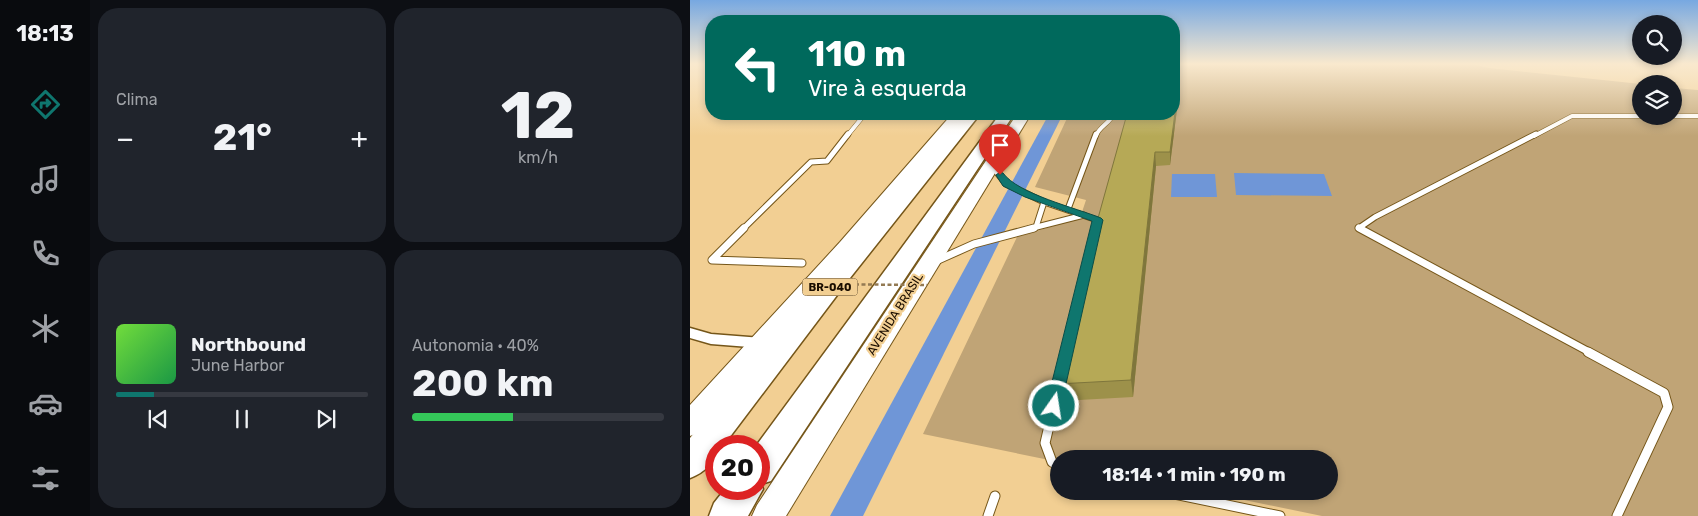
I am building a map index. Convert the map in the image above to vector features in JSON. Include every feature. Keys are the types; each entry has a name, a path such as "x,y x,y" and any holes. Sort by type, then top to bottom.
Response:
{"highway":[{"path":"690,424 954,120"},
{"name":"BR-040","path":"692,460 968,120"},
{"name":"AVENIDA BRASIL","path":"770,454 1003,120"},
{"name":"AVENIDA BRASIL","path":"768,516 926,276 991,165 1020,120"},
{"path":"727,516 738,500"}],"street":[{"path":"690,333 711,339 762,343"}],"lane":[{"path":"1617,516 1668,408 1664,393 1358,228 1375,217 1572,116 1632,116"},
{"path":"1682,116 1698,116"},
{"path":"802,263 712,260 811,162 827,161 861,120"},
{"path":"1068,210 1098,130 1110,120"},
{"path":"991,165 1006,184 1044,202 1098,220 1093,239"},
{"path":"1036,227 1044,202"},
{"path":"926,276 974,244 1085,215"},
{"path":"1050,457 1045,443 1061,375"},
{"path":"988,516 995,496"},
{"path":"1203,500 1280,516"}],"path":[{"path":"803,284 926,276"}],"shaded area":[{"path":"1180,88 1632,88 1632,125 1682,125 1682,89 1698,90 1698,516 1322,516 1245,500 1338,500 1338,450 1050,450 1050,460 923,434 1017,237 1080,218 1086,200 1035,187 1066,120 1180,120"}],"water":[{"path":"1046,120 1060,120 863,516 830,516"},
{"path":"1234,173 1324,174 1332,196 1236,195"},
{"path":"1172,174 1215,174 1217,197 1171,197"}],"building":[{"path":"1125,120 1174,120 1170,152 1155,152 1131,380 1057,384 1090,247"}],"route":[{"path":"1000,175 1006,184 1028,195 1098,220 1054,406"}]}
